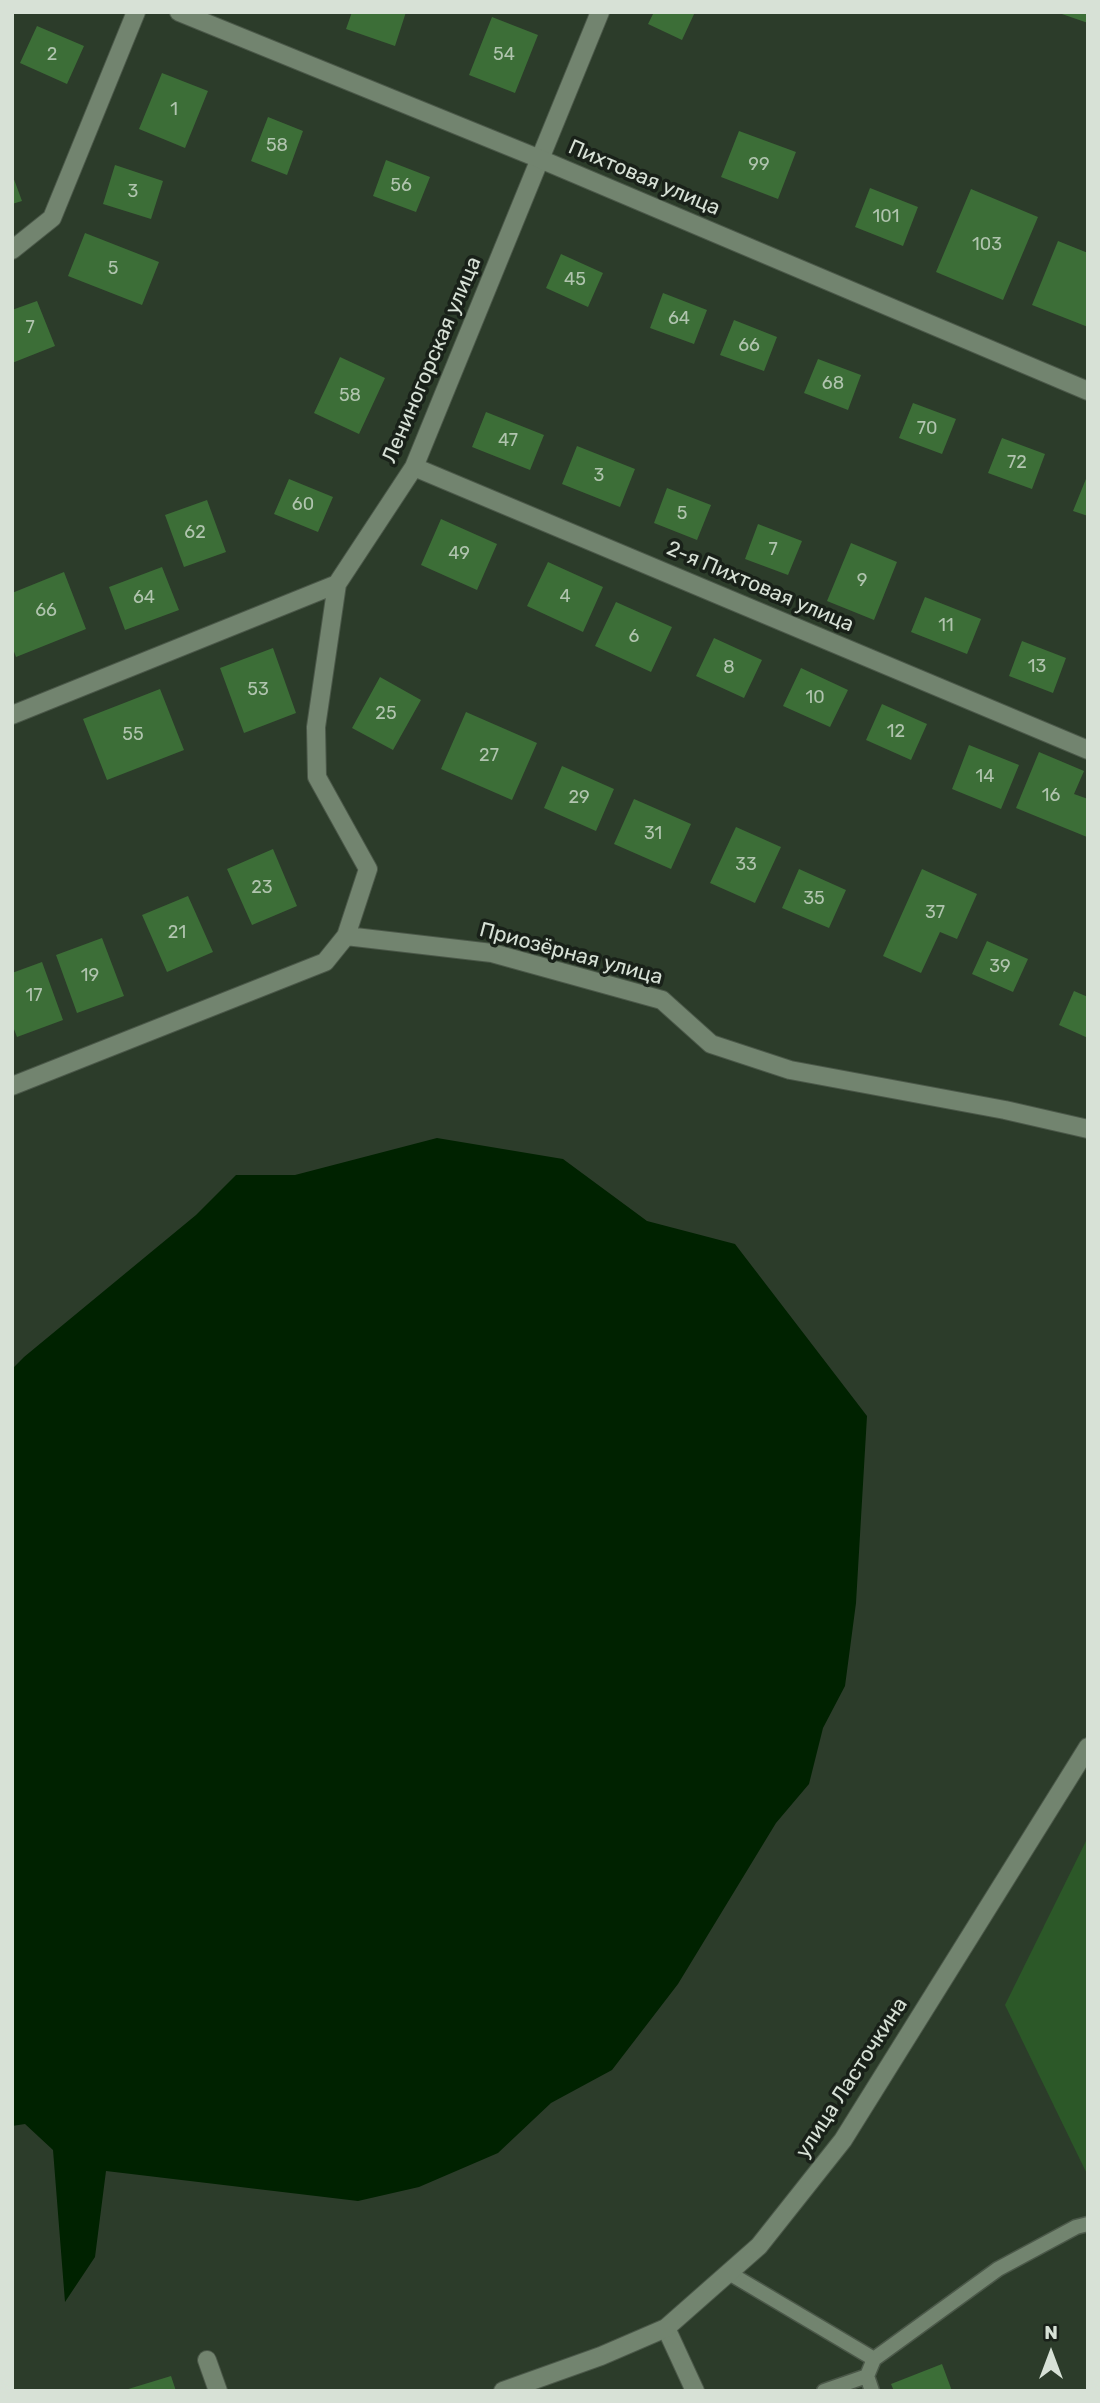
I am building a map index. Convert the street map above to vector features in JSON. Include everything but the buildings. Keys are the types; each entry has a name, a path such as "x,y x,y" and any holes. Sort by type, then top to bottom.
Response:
{"street":[{"path":"12,250 52,218 135,12"},
{"name":"Пихтовая улица","path":"179,12 540,159 1088,391"},
{"name":"Лениногорская улица","path":"337,584 414,467 600,12"},
{"name":"2-я Пихтовая улица","path":"414,467 1088,750"},
{"path":"12,715 337,584"},
{"path":"12,1086 324,962 346,936 368,869 317,777 316,727 337,584"},
{"name":"Приозёрная улица","path":"346,936 492,953 662,1000 711,1044 790,1070 1006,1110 1088,1129"},
{"name":"улица Ласточкина","path":"503,2391 601,2356 666,2328 759,2246 843,2140 1088,1747"},
{"path":"666,2328 695,2391"},
{"path":"207,2360 218,2391"}],"lane":[{"path":"872,2391 867,2376 874,2359 998,2269 1076,2227 1088,2224"},
{"path":"729,2273 874,2359"},
{"path":"824,2391 867,2376"}],"shaded area":[{"path":"437,1138 563,1159 647,1221 735,1244 867,1416 856,1603 845,1686 823,1728 809,1784 776,1823 678,1984 612,2070 551,2103 498,2153 419,2187 358,2201 106,2171 95,2257 65,2302 53,2150 25,2124 12,2126 12,1369 196,1215 236,1175 295,1175"},
{"path":"1088,1837 1088,2176 1005,2005"}]}
